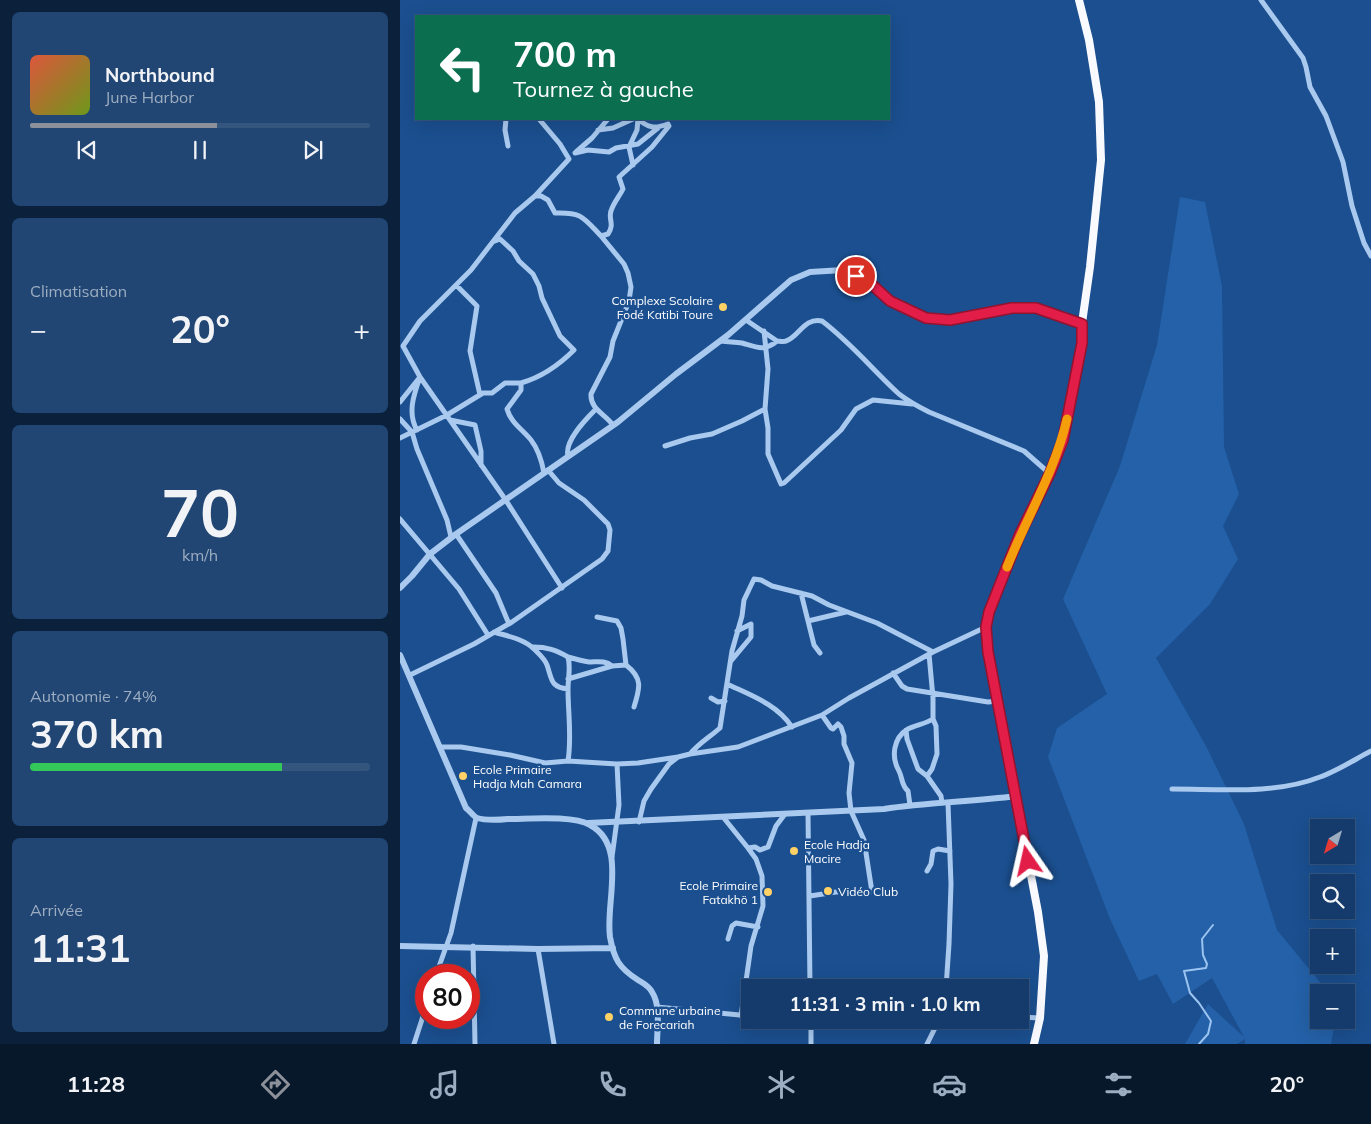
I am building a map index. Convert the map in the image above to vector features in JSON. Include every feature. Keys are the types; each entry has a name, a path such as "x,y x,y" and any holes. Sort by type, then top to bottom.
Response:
{"highway":[{"path":"1034,1044 1040,1018 1044,956 1038,912 988,652 986,627 989,612 1020,534 1050,473 1063,440 1082,343 1082,324 1101,160 1100,102 1080,0"}],"street":[{"path":"1261,0 1303,58 1310,87 1326,116 1343,162 1352,206 1364,243 1371,256"},
{"path":"506,120 505,130 508,146"},
{"path":"540,120 560,144 569,160"},
{"path":"562,588 505,499 420,377 403,346 420,321 471,270 516,213 607,120"},
{"path":"598,130 612,128 631,120"},
{"path":"633,164 629,147 637,130 638,120"},
{"path":"639,120 646,126 659,127"},
{"path":"575,153 588,150 609,152 616,148 629,147 643,141 659,127 668,124 669,126 652,146 619,177 624,190 614,202 610,213 613,222 610,230 608,234 601,236"},
{"path":"534,196 541,196 548,200 555,213 571,213 583,216 624,264 631,287 629,301 613,341 610,357 591,394 591,400 596,409 608,418 613,425"},
{"path":"449,418 483,393 492,393 505,383 521,383 536,379 559,364 574,350 560,336 533,274 500,239 494,242"},
{"path":"400,588 430,554 505,499 613,425 721,341 791,280 810,272 843,270 868,281 890,301 926,318 950,320 1012,308 1036,308 1082,324"},
{"path":"456,285 477,306 470,351 480,395"},
{"path":"746,320 777,341 786,341 811,322 816,320 822,322 900,394 915,404 929,412 1024,450 1050,473"},
{"path":"764,331 764,347 768,369 765,409 768,428 768,454 781,484 841,430 856,409 873,400 915,404"},
{"path":"721,341 742,343 752,348 772,346 777,341"},
{"path":"400,402 420,377"},
{"path":"420,377 412,409 417,449 454,536 496,593 509,624"},
{"path":"410,675 509,624 602,559 608,551 610,530 608,524 584,500 559,483 546,471 531,440 509,416 506,409 521,390 521,383"},
{"path":"568,456 567,452 577,429 596,409"},
{"path":"665,446 690,438 712,434 765,409"},
{"path":"400,438 437,420 449,418 476,425 481,451 481,465"},
{"path":"400,419 414,431"},
{"path":"400,519 459,589 488,635"},
{"path":"690,754 696,746 720,728 731,661 744,600 754,579 762,580 772,586 812,596 829,605 877,623 931,653"},
{"path":"801,593 814,645 820,653"},
{"path":"808,621 846,612"},
{"path":"597,617 617,621 623,639 626,665"},
{"path":"731,661 750,637 750,624 737,631"},
{"path":"441,747 461,747 545,763 568,761 617,764 638,763 738,747 822,715 931,653 986,627"},
{"path":"494,632 514,638 533,648 546,663 553,683 560,688 568,689"},
{"path":"533,648 544,647 568,657 588,662 598,660 609,663 612,666"},
{"path":"927,776 932,769 937,754 936,726 933,718 931,653"},
{"path":"400,655 466,808 476,818 490,820 537,818 573,820 588,823 639,822 884,809 1016,796"},
{"path":"568,657 571,666 568,679 570,738 568,761"},
{"path":"568,679 612,666 626,665 636,672 639,684 634,707"},
{"path":"893,674 904,688 988,702 998,701"},
{"path":"727,684 772,706 792,727"},
{"path":"711,698 718,702 725,701"},
{"path":"810,896 826,893 872,892 864,840 851,810 852,763 844,744 842,727 838,724 832,728 822,715"},
{"path":"910,805 908,791 903,786 901,775 896,766 894,750 896,742 906,730 933,718"},
{"path":"906,730 907,739 918,769 927,776 945,803 951,884 947,979"},
{"path":"1172,789 1280,787 1320,777 1371,751"},
{"path":"639,822 644,801 650,789 669,764 678,757"},
{"path":"617,764 619,805 612,856 610,937 617,962 625,972 652,991 657,1007 657,1044"},
{"path":"808,813 810,979"},
{"path":"748,848 755,847 760,850 768,847 776,826 785,814"},
{"path":"440,964 451,933 476,818"},
{"path":"723,818 756,859 762,876 763,906 751,946 746,979"},
{"path":"588,823 599,830 606,840 612,856"},
{"path":"927,871 932,864 933,851 938,849 950,851"},
{"path":"728,939 732,926 736,923 758,927"},
{"path":"400,946 473,946 538,949 613,948"},
{"path":"473,946 475,1044"},
{"path":"538,949 554,1044"},
{"path":"657,1007 741,1016"},
{"path":"1029,1017 1040,1018"},
{"path":"414,1044 419,1029"},
{"path":"811,1029 811,1044"},
{"path":"927,1044 934,1029"}],"shaded area":[{"path":"1180,197 1205,202 1222,286 1224,447 1239,494 1223,526 1238,559 1210,604 1156,658 1206,746 1244,824 1277,930 1310,970 1310,974 1313,974 1321,984 1310,984 1310,1029 1334,1029 1331,1044 1245,1044 1245,1039 1237,1044 1185,1044 1208,1004 1244,1037 1212,978 1173,1004 1157,974 1139,981 1110,919 1048,757 1057,728 1107,694 1063,599 1120,466 1157,345"}],"waterway":[{"path":"1199,1044 1208,1034 1211,1021 1190,993 1184,971 1206,968 1207,964 1203,955 1202,939 1213,925"}],"slow traffic":[{"path":"1007,567 1020,534 1050,473 1063,440 1067,419"}],"place":[{"name":"Complexe Scolaire Fodé Katibi Toure","path":"723,307"},
{"name":"Ecole Primaire Hadja Mah Camara","path":"463,776"},
{"name":"Ecole Hadja Macire","path":"794,851"},
{"name":"Vidéo Club","path":"828,891"},
{"name":"Ecole Primaire Fatakhö 1","path":"768,892"},
{"name":"Commune urbaine de Forecariah","path":"609,1017"}],"route":[{"path":"856,276 868,281 890,301 926,318 950,320 1012,308 1036,308 1082,324 1082,343 1063,440 1050,473 1020,534 989,612 986,627 988,652 1028,861"}]}
